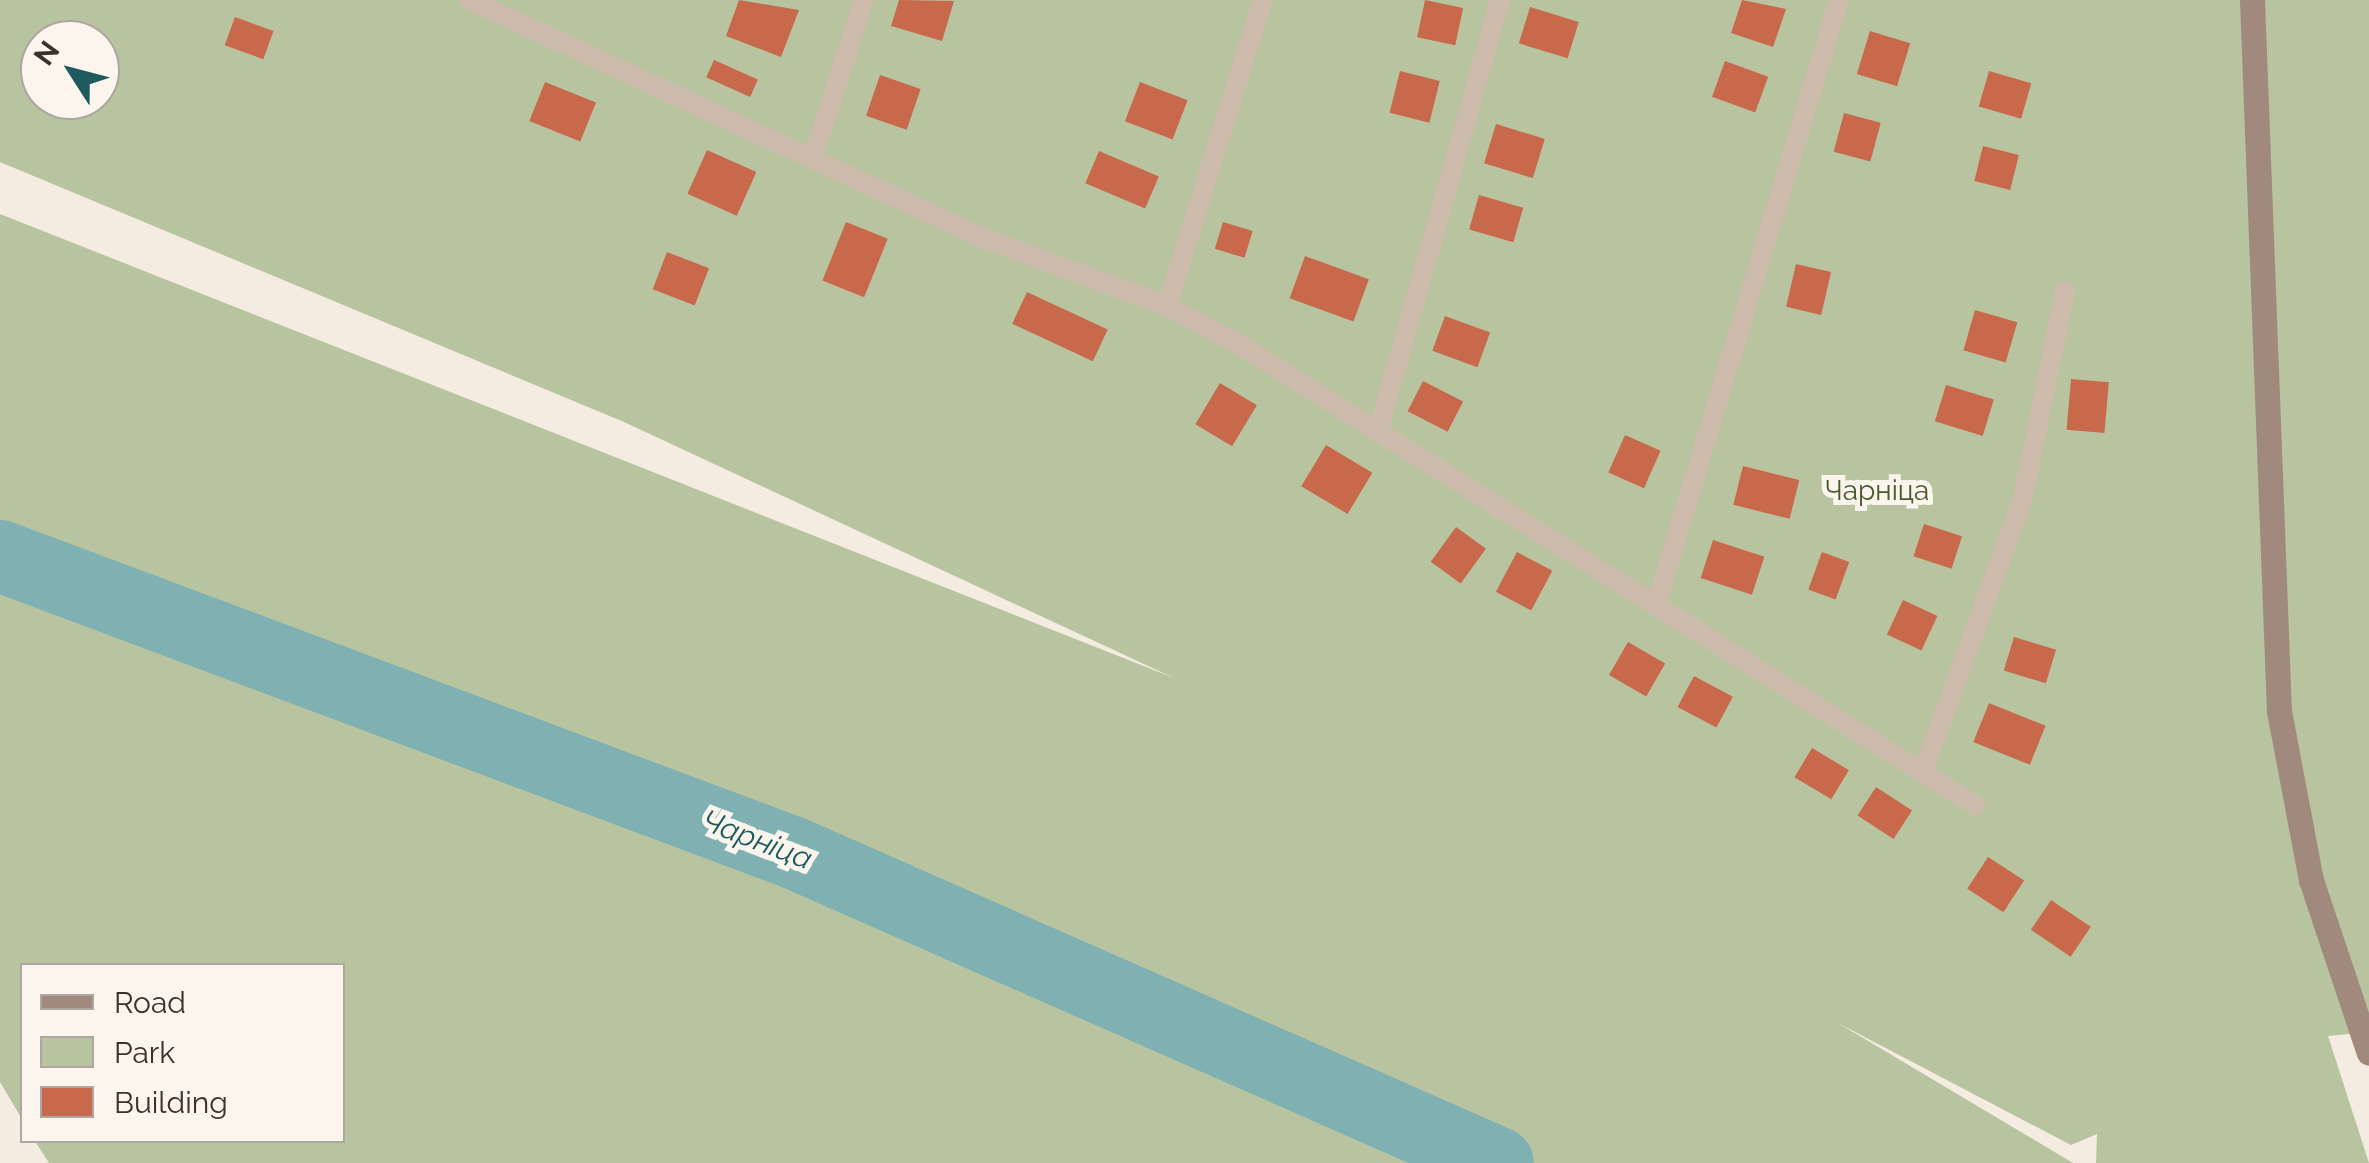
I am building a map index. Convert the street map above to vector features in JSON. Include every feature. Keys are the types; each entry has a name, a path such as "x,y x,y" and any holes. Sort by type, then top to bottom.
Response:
{"main road":[{"path":"2252,0 2278,711 2311,880 2369,1052"}],"lane":[{"path":"470,0 983,238 1166,306 1656,602 1976,806"},
{"path":"813,158 864,0"},
{"path":"1166,306 1263,0"},
{"path":"1378,432 1500,0"},
{"path":"1656,602 1839,0"},
{"path":"1923,772 2022,502 2064,291"}],"green space":[{"name":"Чарніца","path":"0,0 2369,0 2369,1032 2328,1036 2369,1163 2096,1163 2097,1134 2071,1145 1838,1023 2073,1163 49,1163 36,1143 345,1143 345,963 20,963 20,1116 0,1082 0,214 1174,678 624,422 0,162"}],"building":[{"path":"739,0 799,10 781,57 726,36"},
{"path":"899,0 954,1 942,41 891,26"},
{"path":"1425,0 1463,8 1455,45 1417,37"},
{"path":"1742,0 1786,9 1773,47 1731,33"},
{"path":"1530,7 1579,22 1568,58 1519,43"},
{"path":"235,17 274,31 263,59 225,45"},
{"path":"1870,31 1910,43 1897,86 1857,74"},
{"path":"714,60 758,80 750,97 706,77"},
{"path":"1725,61 1768,77 1755,112 1712,97"},
{"path":"1400,71 1440,81 1429,123 1390,113"},
{"path":"1989,71 2031,83 2021,119 1979,107"},
{"path":"880,75 921,89 907,130 866,116"},
{"path":"545,82 596,103 580,142 529,121"},
{"path":"1140,82 1188,100 1173,139 1125,121"},
{"path":"1844,113 1881,123 1870,161 1834,152"},
{"path":"1496,124 1545,139 1533,178 1484,163"},
{"path":"1983,146 2019,155 2010,190 1974,181"},
{"path":"707,150 756,172 737,216 687,194"},
{"path":"1099,151 1159,176 1145,209 1085,183"},
{"path":"1479,195 1523,208 1513,242 1469,230"},
{"path":"846,222 888,239 864,297 822,280"},
{"path":"1223,222 1253,231 1244,258 1215,249"},
{"path":"667,252 709,268 695,305 653,289"},
{"path":"1305,256 1369,279 1354,322 1290,298"},
{"path":"1796,264 1831,272 1821,315 1786,307"},
{"path":"1027,292 1108,330 1093,361 1012,324"},
{"path":"1975,310 2017,322 2006,363 1963,350"},
{"path":"1445,316 1490,332 1477,367 1432,351"},
{"path":"2071,379 2109,382 2104,433 2067,430"},
{"path":"1423,381 1463,401 1448,432 1408,411"},
{"path":"1220,383 1257,405 1232,446 1195,424"},
{"path":"1946,385 1994,400 1983,436 1935,421"},
{"path":"1625,435 1661,451 1644,488 1608,472"},
{"path":"1326,445 1372,473 1348,514 1301,486"},
{"path":"1743,466 1799,480 1790,519 1733,505"},
{"path":"1924,524 1962,536 1952,569 1913,556"},
{"path":"1456,527 1486,549 1461,584 1431,562"},
{"path":"1713,540 1764,557 1752,595 1701,578"},
{"path":"1517,552 1552,571 1531,611 1496,592"},
{"path":"1822,552 1849,562 1836,600 1808,590"},
{"path":"1903,600 1937,616 1921,650 1887,634"},
{"path":"2014,637 2056,650 2046,683 2004,670"},
{"path":"1628,642 1665,664 1646,696 1609,675"},
{"path":"1694,676 1733,697 1716,728 1678,707"},
{"path":"1989,703 2046,726 2030,765 1973,742"},
{"path":"1812,748 1849,770 1831,799 1794,777"},
{"path":"1876,787 1912,810 1894,839 1857,816"},
{"path":"1988,857 2024,880 2003,912 1967,889"},
{"path":"2051,900 2091,927 2071,957 2031,930"}],"waterway":[{"name":"Чарніца","path":"0,556 794,853 1498,1163"}]}
